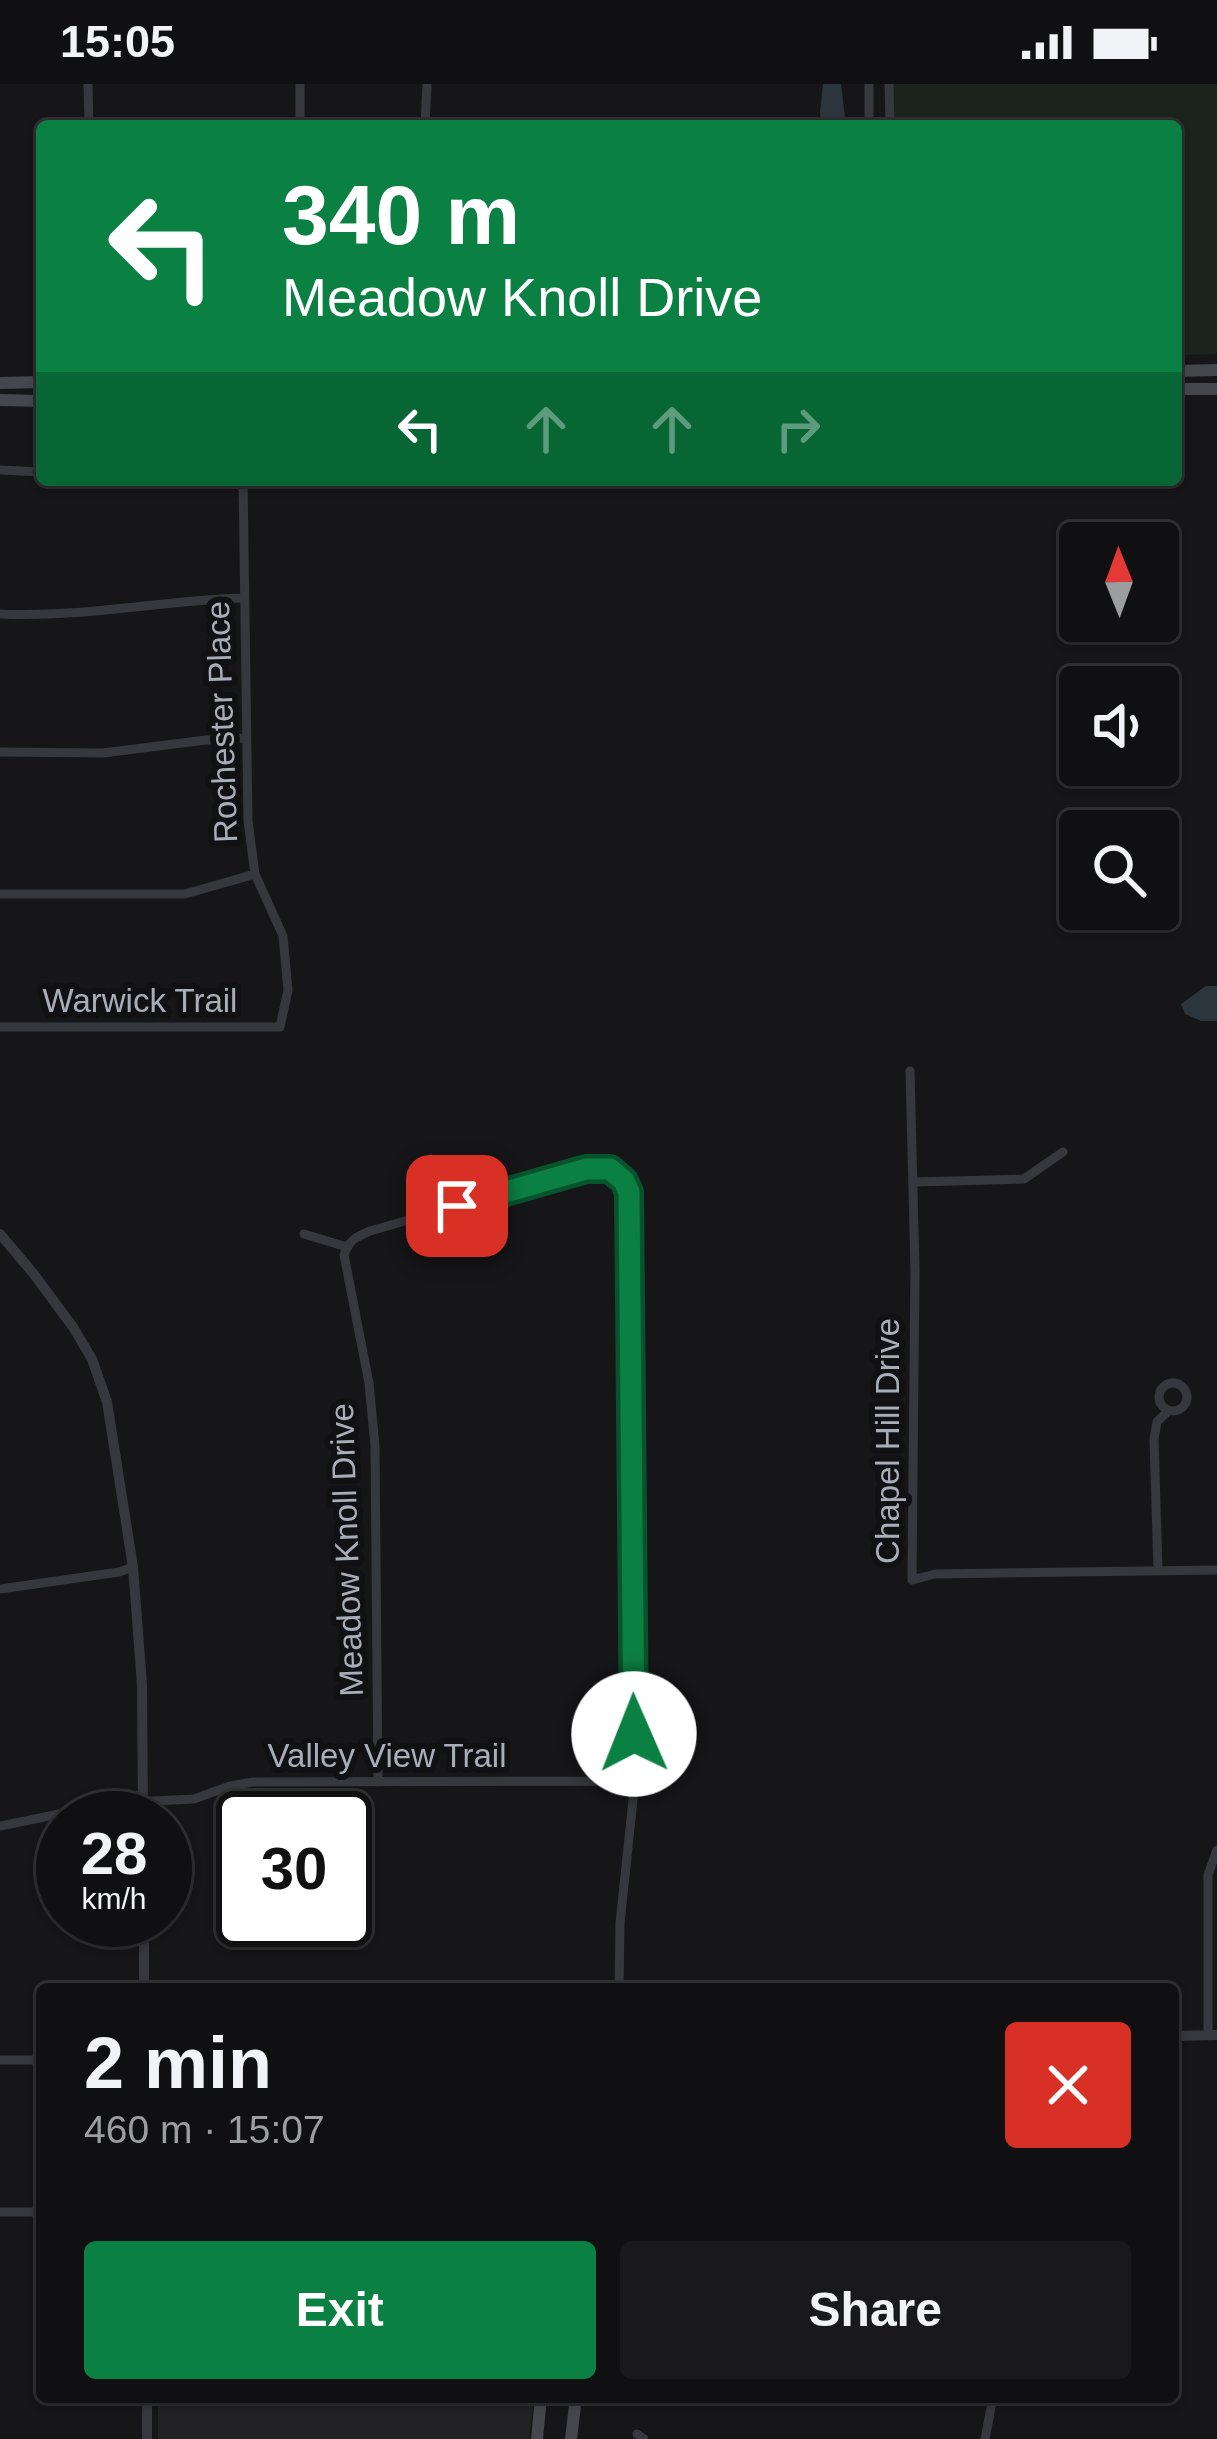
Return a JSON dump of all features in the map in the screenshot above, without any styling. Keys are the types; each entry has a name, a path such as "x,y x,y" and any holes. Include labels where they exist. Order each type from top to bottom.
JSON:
{"main road":[{"path":"1182,371 1217,370"},
{"path":"0,382 36,382"},
{"path":"1182,389 1217,389"},
{"path":"0,400 36,401"},
{"path":"537,2439 540,2403"},
{"path":"571,2439 575,2403"}],"street":[{"path":"88,84 89,120"},
{"path":"300,84 300,120"},
{"path":"425,120 427,84"},
{"path":"868,84 869,120"},
{"path":"889,84 890,120"},
{"path":"0,470 36,472"},
{"name":"Rochester Place","path":"243,486 248,821 255,874 283,936 288,990 280,1027"},
{"path":"0,614 244,598"},
{"path":"0,752 103,753 245,738"},
{"path":"0,894 184,894 255,874"},
{"name":"Warwick Trail","path":"0,1028 280,1027"},
{"name":"Chapel Hill Drive","path":"910,1071 912,1580 935,1574 1217,1570"},
{"path":"914,1182 1024,1179 1064,1152"},
{"path":"304,1234 347,1246 370,1231 586,1169 610,1169 624,1181 631,1201 635,1781 620,1923 620,1983"},
{"path":"0,1234 73,1327 92,1360 107,1402 133,1567 142,1684 143,1791"},
{"name":"Meadow Knoll Drive","path":"347,1246 344,1256 375,1446 378,1782"},
{"path":"1158,1570 1154,1439 1157,1422 1167,1412"},
{"path":"0,1588 119,1573 133,1567"},
{"name":"Valley View Trail","path":"192,1799 253,1782 635,1781"},
{"name":"Valley View Trail","path":"0,1826 36,1819"},
{"path":"1179,2036 1213,2035 1208,1875 1217,1850"},
{"path":"144,1947 144,1983"},
{"path":"0,2060 36,2060"},
{"path":"0,2212 36,2212"},
{"path":"147,2403 147,2439"},
{"path":"985,2439 992,2403"}],"shaded area":[{"path":"823,84 841,84 845,120 821,120"},
{"path":"886,84 1217,84 1217,354 1182,355 1182,120 886,120"},
{"path":"1206,986 1217,986 1217,1021 1185,1014 1181,1004"},
{"path":"158,2403 533,2403 529,2439 158,2439"}],"route":[{"path":"457,1206 586,1169 610,1169 629,1192 634,1734"}]}
